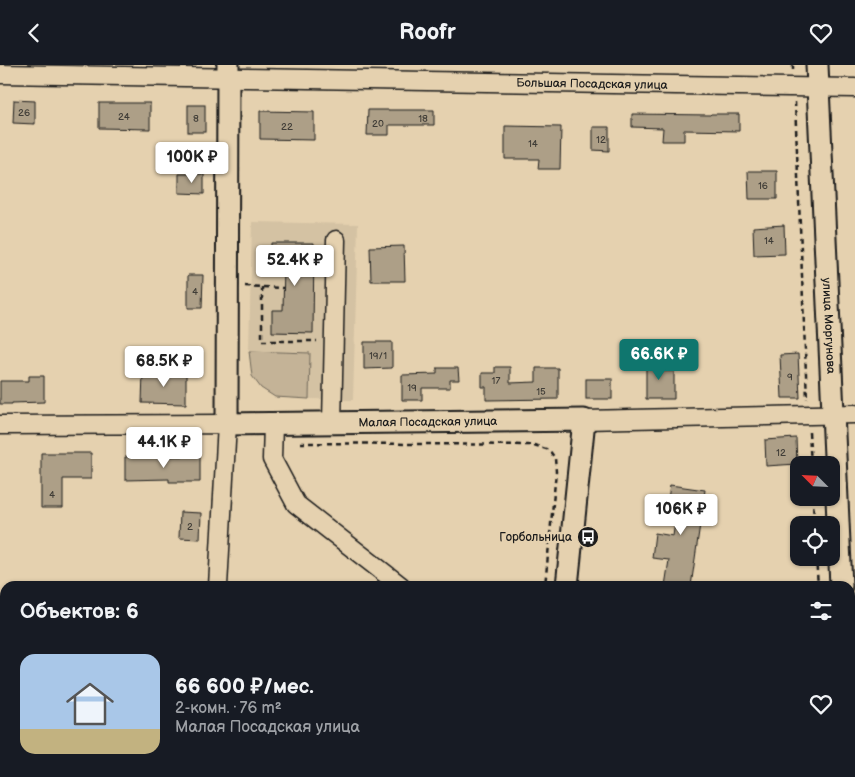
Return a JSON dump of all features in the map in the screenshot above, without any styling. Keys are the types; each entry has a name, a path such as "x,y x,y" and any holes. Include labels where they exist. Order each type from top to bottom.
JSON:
{"main road":[{"name":"улица Моргунова","path":"818,65 841,581"},
{"path":"226,424 228,72"},
{"path":"568,581 584,420"},
{"name":"Малая Посадская улица","path":"226,424 273,423 324,430 584,420"}],"street":[{"name":"Большая Посадская улица","path":"0,74 228,72 855,88"},
{"path":"324,430 336,240"},
{"name":"Малая Посадская улица","path":"584,420 855,414"},
{"path":"273,423 272,459 296,504 395,581"},
{"name":"Малая Посадская улица","path":"0,425 226,424"},
{"path":"218,581 226,424"}],"path":[{"path":"793,65 810,456"},
{"path":"262,287 262,341 321,341"},
{"path":"817,566 818,581"}],"shaded area":[{"path":"252,222 358,224 353,400 309,399 310,353 249,351"},
{"path":"249,351 310,353 309,399 275,397 261,388 252,376"}],"building":[{"path":"14,100 35,101 35,124 13,123"},
{"path":"99,103 150,103 150,129 99,128"},
{"path":"188,105 205,105 205,132 188,132"},
{"path":"368,110 434,110 434,125 389,125 389,135 367,135"},
{"path":"260,111 314,112 314,140 260,139"},
{"path":"632,114 739,114 739,131 684,130 684,141 662,141 663,128 632,127"},
{"path":"505,126 561,127 560,169 538,169 539,159 505,159"},
{"path":"593,127 609,127 609,151 593,150"},
{"path":"748,171 777,171 777,199 749,199"},
{"path":"179,174 204,174 204,194 179,193"},
{"path":"784,225 785,254 754,255 753,227"},
{"path":"271,243 314,243 313,333 272,332 272,310 283,310 284,267 271,267"},
{"path":"404,246 405,281 371,281 370,247"},
{"path":"188,275 203,275 202,308 188,308"},
{"path":"364,342 392,342 392,368 364,369"},
{"path":"798,354 800,398 782,398 780,355"},
{"path":"664,359 664,371 674,371 674,399 646,399 646,360"},
{"path":"495,367 510,367 510,383 536,382 536,368 558,368 558,399 486,400 486,387 482,387 482,373 495,373"},
{"path":"437,368 458,368 459,380 450,380 450,388 422,388 422,400 402,400 402,375 437,374"},
{"path":"143,372 186,372 186,404 142,403"},
{"path":"29,376 44,376 44,402 0,404 0,381 29,381"},
{"path":"586,379 612,379 612,399 586,399"},
{"path":"796,438 797,456 790,456 790,464 766,466 765,440"},
{"path":"41,453 91,453 91,479 63,479 63,508 41,508"},
{"path":"200,456 200,482 169,482 169,479 125,480 125,457"},
{"path":"670,485 705,490 692,581 666,581 669,560 652,558 655,533 673,536 677,509 667,507"},
{"path":"180,512 201,513 200,539 179,538"}],"place":[{"name":"Горбольница","path":"588,537"}]}
